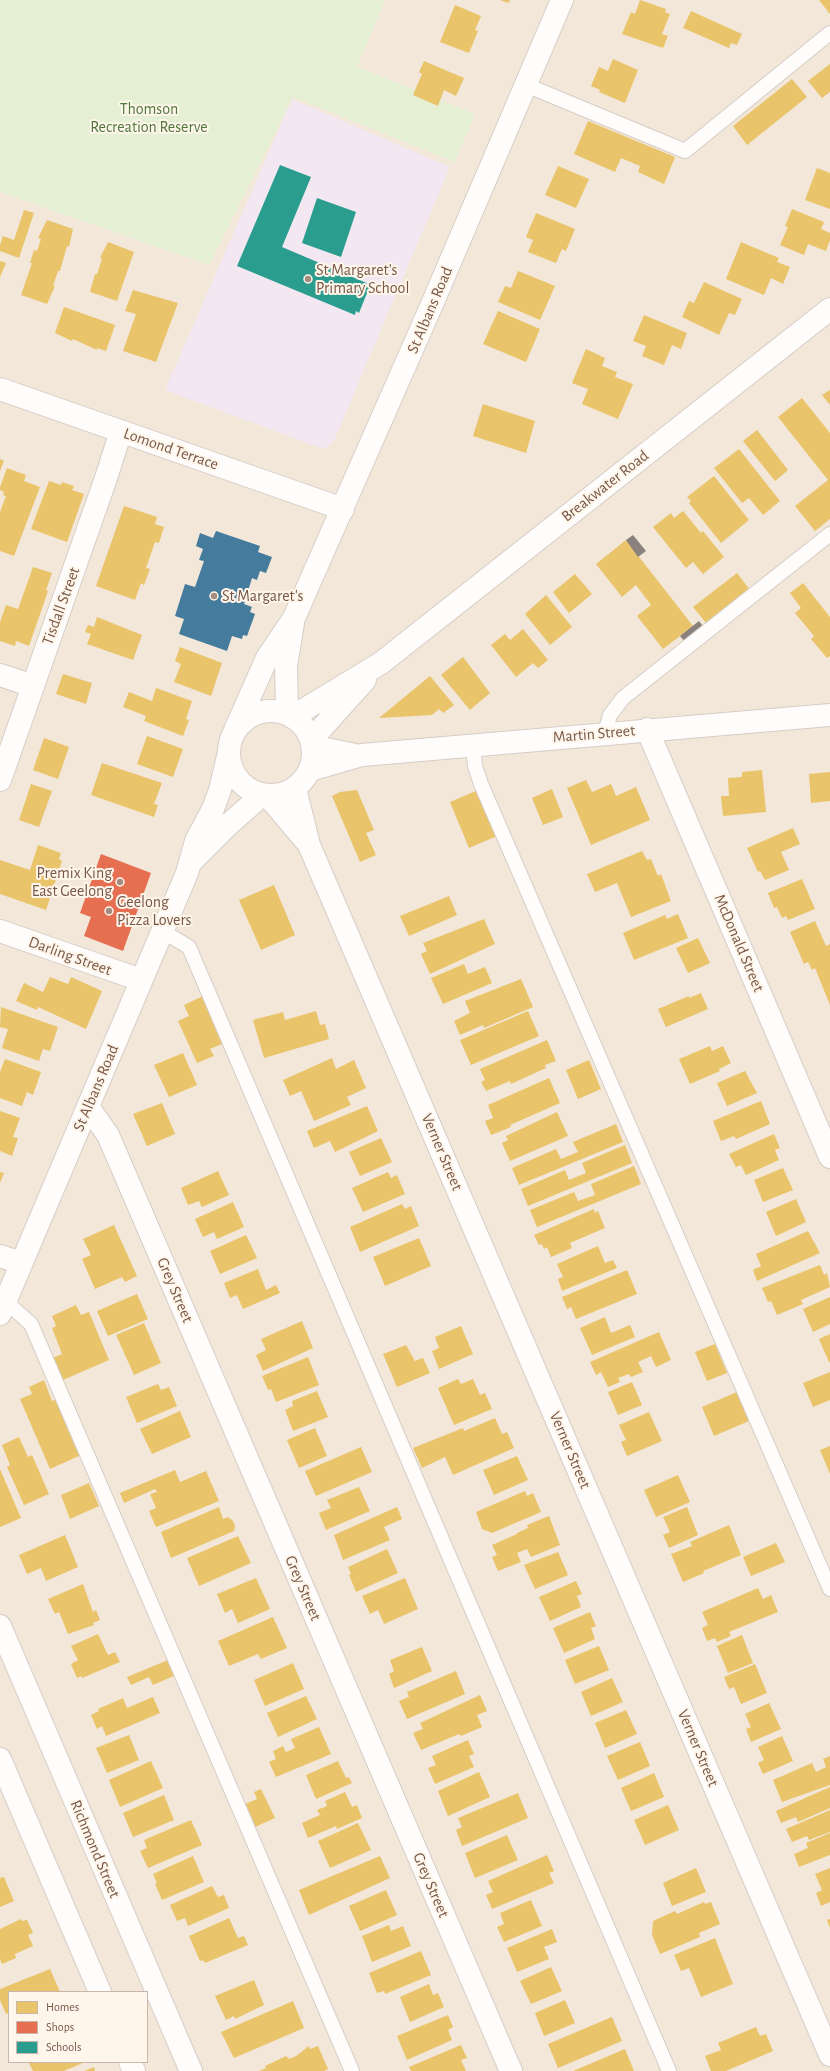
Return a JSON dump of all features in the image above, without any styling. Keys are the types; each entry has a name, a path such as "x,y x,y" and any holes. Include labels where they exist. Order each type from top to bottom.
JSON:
{"street":[{"name":"St Albans Road","path":"235,730 267,658 294,618 343,509 562,0"},
{"name":"Breakwater Road","path":"289,715 380,663 830,309"},
{"name":"Lomond Terrace","path":"0,389 343,509"},
{"name":"Tisdall Street","path":"0,780 121,432"},
{"name":"St Albans Road","path":"289,715 286,666 294,618"},
{"name":"Breakwater Road","path":"312,743 380,663"},
{"path":"0,675 33,686"},
{"path":"275,711 289,715 300,723 312,743 313,758 310,770 301,783 295,788 276,795 264,795 251,790 242,784 234,774 230,763 229,752 235,730 253,715 275,711"},
{"name":"Martin Street","path":"310,770 358,755 830,715"},
{"name":"McDonald Street","path":"648,730 828,1145"},
{"name":"Martin Street","path":"312,743 358,755"},
{"name":"St Albans Road","path":"3,1308 21,1263 89,1108 191,862 196,841 213,809 220,790 229,752"},
{"name":"Verner Street","path":"295,788 310,845 830,2055"},
{"name":"St Albans Road","path":"191,862 228,825 264,795"},
{"name":"Verner Street","path":"264,795 310,845"},
{"name":"Darling Street","path":"0,931 141,980"},
{"name":"Grey Street","path":"89,1108 108,1135 511,2071"},
{"path":"0,1256 21,1263"},
{"name":"Richmond Street","path":"0,1626 191,2071"},
{"path":"0,1759 100,1991"}],"lane":[{"path":"526,85 685,151 830,33"},
{"path":"605,733 610,715 623,698 830,534"},
{"path":"473,745 475,766 481,784 830,1589"},
{"path":"162,931 189,947 669,2071"},
{"path":"3,1308 31,1324 352,2071"}],"shaded area":[{"path":"385,0 830,0 830,2071 0,2071 0,192 209,265 293,97 455,162 475,114 357,67"},
{"name":"St Margaret's Primary School","path":"292,99 450,167 333,443 323,449 165,390"}],"green space":[{"name":"Thomson Recreation Reserve","path":"0,0 385,0 357,67 475,114 455,162 293,97 209,265 0,192"}],"building: Homes":[{"path":"500,0 510,0 508,3"},
{"path":"640,0 666,9 665,12 670,14 662,34 668,36 663,48 622,34 631,12 635,14"},
{"path":"819,0 830,0 830,14"},
{"path":"455,5 481,16 475,30 478,31 469,53 440,42"},
{"path":"691,11 742,34 737,45 731,43 729,48 683,28"},
{"path":"613,59 638,70 625,103 599,92 600,90 591,86 599,67 608,71"},
{"path":"424,61 464,78 456,96 444,90 438,106 413,95 422,74 419,72"},
{"path":"830,64 830,92 822,98 808,81"},
{"path":"792,79 807,97 747,145 733,126"},
{"path":"588,121 675,157 664,184 638,172 640,166 621,158 615,172 574,154"},
{"path":"558,166 589,179 576,208 545,195"},
{"path":"817,168 830,173 830,209 805,200"},
{"path":"792,209 824,222 821,229 830,233 830,240 826,251 808,244 804,255 780,245 788,227 785,226"},
{"path":"24,210 34,213 19,258 0,251 0,245 3,236 14,240"},
{"path":"536,213 575,229 566,251 562,249 556,263 528,252 533,240 526,237"},
{"path":"47,220 73,229 69,247 67,246 60,271 58,271 53,286 55,286 47,304 21,295 32,263 30,263 34,250 37,251 41,239 38,238"},
{"path":"108,242 134,252 117,301 90,292 95,274 97,274 102,259 100,258"},
{"path":"741,242 779,258 777,262 790,267 783,284 771,278 764,295 726,279"},
{"path":"0,261 6,263 0,277"},
{"path":"518,271 555,286 540,320 498,302 505,286 511,288"},
{"path":"704,282 742,299 735,315 729,313 719,335 682,317 689,301 694,303"},
{"path":"133,290 178,303 156,362 123,351 136,314 125,311"},
{"path":"64,307 115,325 106,351 97,348 97,350 55,333"},
{"path":"498,311 540,329 526,362 483,344"},
{"path":"644,315 687,333 681,349 672,345 664,365 642,356 646,346 633,341"},
{"path":"586,349 605,358 602,366 617,372 615,377 633,384 618,419 582,404 588,389 572,383"},
{"path":"830,390 830,405 822,395"},
{"path":"802,398 830,433 830,519 815,531 795,506 828,480 778,417"},
{"path":"483,404 535,421 526,453 473,436"},
{"path":"757,430 788,470 775,481 743,441"},
{"path":"739,449 780,501 763,515 749,498 742,503 714,468"},
{"path":"0,459 4,461 0,471"},
{"path":"7,468 26,475 24,481 40,487 14,556 0,551 0,512 6,496 3,495 4,492 0,490 0,487"},
{"path":"714,476 749,520 721,543 689,503 691,501 687,497"},
{"path":"49,481 61,485 62,482 74,486 72,490 84,494 67,542 31,529"},
{"path":"124,506 157,517 155,524 164,527 159,543 155,542 146,568 150,569 144,585 141,583 135,600 96,586"},
{"path":"683,511 701,533 703,531 724,557 703,574 693,562 686,568 653,527 671,513 674,518"},
{"path":"626,540 693,626 663,649 637,616 651,605 636,585 622,597 596,564"},
{"path":"33,567 52,573 46,590 48,591 29,646 16,641 15,646 0,641 0,622 6,605 18,609"},
{"path":"737,573 750,590 707,624 693,607"},
{"path":"575,574 592,594 569,613 553,592"},
{"path":"803,583 830,617 830,656 827,658 811,639 814,636 795,613 801,608 790,593"},
{"path":"546,595 572,627 550,645 525,614"},
{"path":"97,617 142,635 133,660 87,644 91,634 85,632 88,625 94,627"},
{"path":"523,629 548,660 538,668 533,663 516,677 491,645 505,634 510,640"},
{"path":"180,647 222,663 211,696 174,682 181,664 175,661"},
{"path":"463,657 490,693 470,710 441,675"},
{"path":"63,674 92,683 86,704 56,694"},
{"path":"430,676 454,705 443,713 439,709 432,715 379,718"},
{"path":"156,688 192,701 186,719 189,720 183,736 144,721 146,716 123,707 129,692 152,701"},
{"path":"147,736 183,749 173,777 137,764"},
{"path":"44,738 69,747 58,779 33,770"},
{"path":"102,763 162,783 154,804 158,805 154,817 91,795"},
{"path":"762,770 766,812 723,816 721,796 729,796 728,778 742,777 742,772"},
{"path":"830,772 830,801 811,803 809,774"},
{"path":"586,780 592,792 611,784 616,796 636,787 650,820 591,845 567,788"},
{"path":"31,784 52,791 39,827 19,820"},
{"path":"552,789 563,817 543,825 532,798"},
{"path":"357,790 374,830 366,833 376,855 360,862 332,796 340,792"},
{"path":"478,790 497,836 469,848 450,802"},
{"path":"793,828 800,844 781,852 789,870 765,880 760,871 758,872 747,848"},
{"path":"38,845 61,853 59,859 62,861 46,910 0,894 0,860 30,870"},
{"path":"642,851 647,860 651,859 658,876 661,874 671,901 631,917 617,883 595,892 587,874"},
{"path":"802,879 815,909 788,920 786,916 782,918 777,907 774,908 768,893"},
{"path":"274,885 295,935 261,950 239,900"},
{"path":"449,896 457,915 409,936 400,916"},
{"path":"678,914 688,938 634,960 623,933 665,915 667,919"},
{"path":"484,919 495,944 430,974 421,954 427,951 423,943"},
{"path":"815,921 826,946 830,944 830,1005 815,968 812,970 808,962 804,964 790,932"},
{"path":"698,938 710,963 688,973 676,948"},
{"path":"464,964 468,974 485,967 492,983 443,1004 431,978"},
{"path":"50,977 68,984 71,977 102,991 86,1029 38,1007 37,1010 16,1001 24,983 43,992"},
{"path":"521,979 533,1007 484,1028 483,1025 460,1035 454,1021 470,1013 465,1001"},
{"path":"701,993 708,1009 666,1027 658,1009 689,996 689,998"},
{"path":"203,996 224,1043 210,1049 214,1056 197,1063 178,1021 189,1016 184,1005"},
{"path":"1,1007 58,1027 50,1051 43,1049 39,1061 2,1048 8,1029 0,1027"},
{"path":"316,1011 320,1025 325,1024 329,1039 264,1058 253,1020 283,1012 285,1020"},
{"path":"528,1011 539,1036 471,1065 460,1040"},
{"path":"547,1040 556,1061 545,1065 546,1068 511,1084 510,1081 486,1091 481,1082 485,1080 480,1069"},
{"path":"710,1046 712,1051 723,1046 731,1063 719,1069 720,1071 690,1084 679,1059"},
{"path":"183,1053 197,1085 169,1097 154,1065"},
{"path":"332,1058 336,1069 354,1060 366,1088 347,1097 351,1105 314,1121 301,1091 290,1096 283,1080"},
{"path":"5,1059 41,1072 33,1095 27,1092 22,1106 0,1098 0,1072"},
{"path":"589,1060 601,1089 578,1099 566,1070"},
{"path":"745,1071 757,1093 727,1106 717,1083"},
{"path":"549,1078 560,1103 491,1135 485,1121 493,1118 488,1105"},
{"path":"761,1101 770,1124 736,1139 734,1136 721,1141 713,1121"},
{"path":"162,1103 175,1134 147,1146 133,1114"},
{"path":"367,1106 378,1131 335,1152 330,1141 314,1148 307,1131"},
{"path":"0,1111 20,1118 13,1137 18,1138 12,1156 0,1151"},
{"path":"557,1112 568,1136 510,1161 502,1143 508,1140 506,1136"},
{"path":"616,1124 623,1142 519,1185 512,1168 556,1149 561,1159 578,1152 573,1142"},
{"path":"774,1134 780,1148 775,1150 779,1160 746,1175 741,1165 736,1167 729,1154"},
{"path":"381,1138 392,1162 360,1176 349,1152"},
{"path":"625,1145 632,1163 528,1206 521,1189 565,1170 569,1180 586,1173 582,1163"},
{"path":"634,1166 641,1184 537,1227 530,1210 574,1192 578,1201 595,1195 591,1184"},
{"path":"783,1168 793,1190 763,1202 754,1180"},
{"path":"218,1171 229,1195 202,1207 199,1201 188,1205 181,1188"},
{"path":"0,1172 4,1173 0,1183"},
{"path":"388,1172 391,1178 397,1175 405,1194 363,1212 352,1188"},
{"path":"796,1199 806,1222 776,1236 766,1212"},
{"path":"233,1202 244,1227 217,1239 214,1232 203,1237 195,1219"},
{"path":"402,1204 405,1209 411,1206 419,1226 360,1252 350,1227"},
{"path":"594,1209 595,1213 598,1211 605,1228 570,1243 572,1248 551,1257 547,1247 544,1249 542,1244 539,1245 534,1235"},
{"path":"114,1225 137,1276 125,1282 122,1277 95,1289 82,1259 91,1255 83,1239"},
{"path":"808,1231 820,1253 757,1281 753,1270 761,1266 756,1254"},
{"path":"246,1235 257,1258 220,1274 210,1251"},
{"path":"419,1238 431,1266 385,1286 373,1257"},
{"path":"598,1246 605,1263 613,1260 617,1268 562,1291 558,1279 563,1277 557,1264"},
{"path":"820,1265 824,1275 827,1273 830,1287 801,1300 803,1304 777,1315 771,1301 768,1302 762,1288"},
{"path":"258,1269 266,1290 276,1285 280,1293 243,1309 237,1295 230,1298 224,1283"},
{"path":"627,1270 637,1294 576,1319 571,1307 567,1309 562,1297"},
{"path":"137,1294 148,1319 108,1336 97,1311"},
{"path":"830,1297 830,1324 813,1332 803,1309"},
{"path":"76,1305 81,1315 89,1312 109,1360 63,1380 53,1358 62,1354 52,1328 56,1326 52,1316"},
{"path":"605,1317 611,1333 630,1325 635,1337 592,1355 580,1328"},
{"path":"302,1321 313,1348 263,1371 256,1355 266,1350 261,1339"},
{"path":"144,1323 161,1363 134,1375 116,1335"},
{"path":"461,1326 473,1354 439,1369 432,1351 439,1348 435,1337"},
{"path":"659,1332 671,1360 656,1367 651,1356 638,1362 643,1372 631,1377 629,1374 618,1378 620,1382 608,1387 601,1372 596,1375 590,1362"},
{"path":"830,1334 830,1362 829,1362 819,1339"},
{"path":"715,1344 727,1373 707,1381 695,1352"},
{"path":"406,1345 415,1361 423,1358 430,1373 397,1387 383,1354"},
{"path":"308,1357 319,1385 276,1402 271,1389 268,1390 262,1376"},
{"path":"830,1372 830,1400 813,1407 803,1383"},
{"path":"458,1379 461,1384 473,1379 480,1395 485,1393 492,1409 454,1425 438,1388"},
{"path":"44,1380 52,1401 57,1399 81,1455 50,1469 20,1399 32,1394 29,1387"},
{"path":"632,1382 642,1405 618,1415 608,1392"},
{"path":"158,1384 161,1390 169,1387 177,1406 137,1423 126,1397"},
{"path":"317,1391 328,1417 293,1431 285,1410 293,1406 292,1401"},
{"path":"737,1392 749,1421 714,1436 702,1407"},
{"path":"180,1411 191,1437 152,1454 140,1429"},
{"path":"649,1412 662,1441 627,1456 621,1442 626,1440 619,1425"},
{"path":"495,1418 502,1434 507,1432 514,1448 453,1475 445,1457 422,1468 413,1448 463,1428 464,1431"},
{"path":"315,1428 327,1456 299,1468 287,1440"},
{"path":"19,1437 28,1457 32,1455 49,1494 24,1505 7,1467 10,1465 2,1445"},
{"path":"830,1446 830,1474 820,1450"},
{"path":"361,1447 372,1472 316,1496 305,1471"},
{"path":"517,1456 528,1480 494,1495 483,1470"},
{"path":"0,1469 21,1518 0,1527"},
{"path":"175,1470 180,1482 206,1471 219,1501 156,1527 149,1511 156,1508 150,1494 157,1492 155,1489 124,1503 120,1493"},
{"path":"678,1475 690,1502 656,1517 644,1490"},
{"path":"89,1483 99,1506 70,1519 61,1495"},
{"path":"359,1487 370,1511 326,1530 319,1513 331,1508 327,1500"},
{"path":"525,1491 527,1496 533,1493 541,1512 492,1533 482,1529 476,1512"},
{"path":"219,1507 223,1519 228,1517 233,1521 235,1526 234,1531 171,1558 161,1532"},
{"path":"397,1507 402,1519 384,1527 390,1540 343,1560 334,1535"},
{"path":"687,1507 698,1535 669,1548 663,1535 670,1532 663,1517"},
{"path":"549,1516 560,1545 531,1557 527,1549 517,1553 521,1562 498,1571 492,1557 497,1555 492,1545 528,1528 527,1525"},
{"path":"729,1525 741,1555 703,1571 704,1573 683,1582 671,1554 692,1546 690,1542"},
{"path":"65,1535 78,1567 46,1581 41,1568 27,1574 19,1555"},
{"path":"238,1536 251,1563 199,1586 187,1558"},
{"path":"776,1543 785,1562 751,1576 743,1557"},
{"path":"387,1549 398,1573 356,1592 349,1575 351,1574 348,1567"},
{"path":"558,1552 568,1575 535,1589 524,1565"},
{"path":"256,1578 270,1609 238,1623 232,1609 225,1613 217,1594"},
{"path":"405,1578 418,1609 384,1624 378,1610 370,1614 362,1596"},
{"path":"576,1581 582,1594 577,1596 581,1607 550,1621 539,1597"},
{"path":"83,1584 93,1612 96,1610 100,1620 93,1623 94,1625 68,1634 59,1612 55,1614 48,1599"},
{"path":"758,1588 763,1599 771,1595 778,1612 729,1632 731,1636 717,1642 715,1638 707,1641 702,1628 708,1625 702,1612"},
{"path":"590,1612 596,1626 591,1628 595,1639 564,1653 553,1628"},
{"path":"273,1617 287,1648 261,1659 258,1654 229,1666 218,1641"},
{"path":"98,1634 108,1655 115,1652 120,1662 82,1678 81,1676 77,1678 71,1664 78,1660 71,1646"},
{"path":"742,1635 753,1663 728,1673 717,1646"},
{"path":"599,1646 609,1670 575,1684 565,1660"},
{"path":"422,1647 432,1671 394,1688 389,1674 394,1671 390,1660"},
{"path":"168,1660 176,1675 153,1685 149,1677 131,1685 127,1677"},
{"path":"293,1663 304,1689 265,1706 254,1680"},
{"path":"755,1664 767,1693 741,1704 734,1687 729,1689 724,1677"},
{"path":"456,1671 465,1694 407,1719 399,1701 409,1697 407,1692"},
{"path":"612,1678 623,1702 591,1716 581,1692"},
{"path":"480,1695 487,1711 477,1715 482,1727 461,1736 459,1734 421,1750 413,1733 423,1729 420,1723"},
{"path":"306,1696 317,1719 278,1737 267,1713"},
{"path":"153,1697 160,1713 106,1736 102,1726 97,1729 91,1715 99,1711 98,1709 123,1698 127,1708"},
{"path":"769,1703 781,1729 751,1742 746,1729 751,1727 745,1714"},
{"path":"626,1710 637,1734 605,1748 595,1723"},
{"path":"319,1727 331,1754 276,1777 269,1762 276,1759 273,1751 283,1746 286,1752 295,1748 291,1739"},
{"path":"129,1735 139,1760 107,1773 96,1748"},
{"path":"782,1736 793,1761 763,1774 758,1763 764,1760 758,1747"},
{"path":"468,1740 474,1754 469,1756 474,1767 435,1784 428,1768 436,1765 432,1756"},
{"path":"640,1742 650,1766 618,1780 607,1756"},
{"path":"830,1756 830,1785 782,1802 773,1780 812,1763 816,1772 826,1767 823,1759"},
{"path":"151,1761 163,1788 120,1807 109,1780"},
{"path":"338,1761 346,1778 349,1777 352,1783 316,1799 306,1775"},
{"path":"479,1772 490,1797 448,1816 438,1791"},
{"path":"654,1773 664,1797 631,1811 621,1788"},
{"path":"830,1787 830,1808 798,1822 796,1817 781,1823 776,1811"},
{"path":"261,1789 275,1818 255,1827 245,1804 257,1799 254,1792"},
{"path":"345,1792 352,1807 357,1805 362,1818 337,1829 336,1826 308,1838 302,1823 320,1815 317,1810 327,1806 325,1801"},
{"path":"518,1793 528,1818 462,1846 456,1830 462,1827 458,1818"},
{"path":"164,1795 174,1820 133,1837 123,1813"},
{"path":"668,1805 679,1830 645,1845 634,1820"},
{"path":"830,1810 830,1832 809,1840 807,1836 792,1842 786,1829"},
{"path":"191,1820 202,1845 148,1868 140,1851 147,1848 144,1840"},
{"path":"358,1823 371,1850 330,1868 318,1841"},
{"path":"830,1833 830,1855 799,1867 794,1854 808,1848 806,1843"},
{"path":"507,1835 518,1860 475,1878 465,1853"},
{"path":"547,1855 554,1871 549,1873 554,1883 492,1909 486,1895 493,1892 488,1881"},
{"path":"193,1856 204,1882 162,1900 155,1884 157,1883 153,1874"},
{"path":"380,1856 390,1878 309,1915 299,1890"},
{"path":"696,1868 706,1892 672,1906 663,1883"},
{"path":"830,1868 830,1902 821,1906 816,1893 822,1890 815,1874"},
{"path":"4,1877 14,1901 0,1907 0,1878"},
{"path":"212,1886 218,1897 224,1895 229,1908 188,1926 185,1918 177,1921 170,1905"},
{"path":"386,1890 397,1915 360,1931 349,1906"},
{"path":"531,1900 542,1926 504,1942 497,1927 504,1924 500,1913"},
{"path":"704,1902 705,1904 711,1902 720,1924 699,1933 700,1937 660,1954 652,1935 653,1921 675,1911 677,1914"},
{"path":"229,1918 238,1938 244,1936 248,1945 205,1963 203,1960 200,1961 189,1936"},
{"path":"21,1919 22,1921 27,1920 33,1933 28,1935 33,1946 15,1954 16,1958 2,1964 0,1959 0,1929"},
{"path":"830,1919 830,1928 827,1920"},
{"path":"389,1925 391,1931 403,1926 411,1946 372,1962 362,1936"},
{"path":"552,1929 557,1942 544,1947 549,1959 517,1972 507,1948"},
{"path":"715,1938 733,1984 701,1997 689,1968 681,1971 674,1955"},
{"path":"421,1951 431,1975 385,1994 384,1991 377,1993 369,1973"},
{"path":"551,1967 562,1991 531,2004 520,1981"},
{"path":"50,1969 60,1991 8,1991 8,2013 6,2014 0,2000 0,1989"},
{"path":"254,1980 264,2005 235,2019 234,2016 226,2020 215,1996"},
{"path":"429,1984 433,1995 438,1993 444,2007 410,2022 400,1997"},
{"path":"565,2000 575,2023 544,2036 535,2013"},
{"path":"293,2001 304,2028 234,2058 221,2032"},
{"path":"448,2015 453,2027 448,2030 452,2040 407,2060 397,2036"},
{"path":"612,2017 622,2041 558,2068 548,2044"},
{"path":"756,2027 760,2036 766,2034 773,2051 726,2071 711,2071 705,2056 721,2050 718,2043"},
{"path":"461,2045 467,2058 461,2060 466,2071 411,2071 409,2067"},
{"path":"309,2046 310,2049 318,2046 328,2069 324,2071 259,2071 266,2068 265,2066 286,2056 289,2059 296,2056"},
{"path":"625,2049 634,2071 573,2071"},
{"path":"29,2063 83,2063 64,2071 33,2071"},
{"path":"94,2067 95,2071 84,2071"}],"building: Shops":[{"path":"101,854 151,873 123,951 84,936 91,917 80,913"}],"building: Schools":[{"path":"280,165 311,177 282,247 369,284 367,287 369,288 359,313 356,311 355,315 237,266"},
{"path":"317,198 356,212 341,257 302,243"}],"building: Public":[{"name":"St Margaret's","path":"216,531 260,546 258,552 272,557 266,573 260,571 257,580 252,578 244,604 252,607 250,612 255,614 247,636 243,635 242,639 232,636 227,651 179,634 184,619 175,616 185,584 195,587 204,561 199,560 203,549 196,546 200,533 213,538"}],"building: Industry":[{"path":"633,535 646,551 638,557 626,540"},
{"path":"699,621 705,629 686,643 680,636"}],"place":[{"name":"St Margaret's Primary School","path":"308,279"},
{"name":"St Margaret's","path":"214,596"},
{"name":"Premix King East Geelong","path":"120,882"},
{"name":"Geelong Pizza Lovers","path":"109,911"}]}
